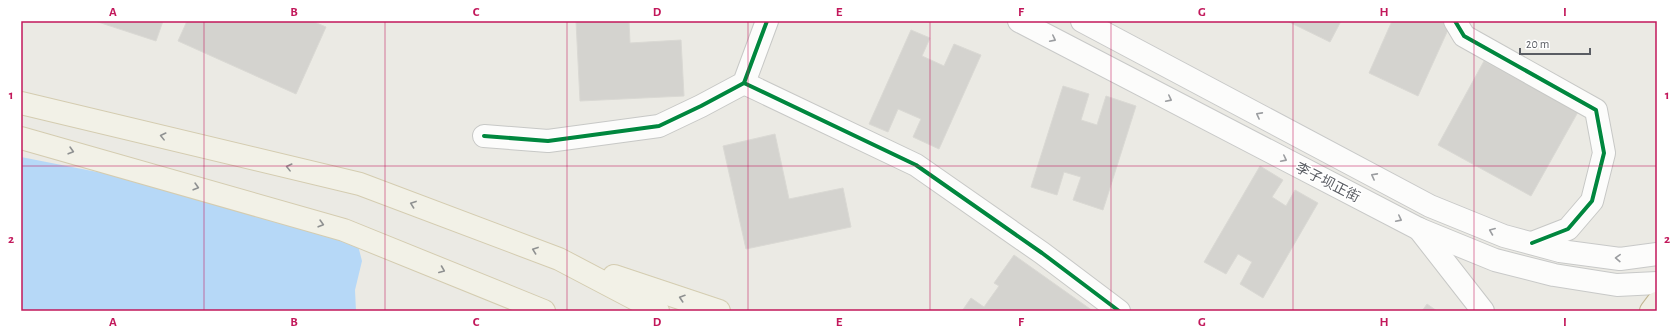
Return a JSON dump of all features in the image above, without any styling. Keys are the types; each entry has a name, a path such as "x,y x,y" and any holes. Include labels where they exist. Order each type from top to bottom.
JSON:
{"highway":[{"path":"1651,311 1657,303"}],"main road":[{"path":"484,136 548,141 659,126 744,83 767,21"},
{"name":"李子坝正街","path":"1019,21 1419,229 1495,260 1554,275 1617,285 1657,283"},
{"name":"李子坝正街","path":"1082,21 1430,206 1504,236 1560,251 1620,259 1657,254"},
{"path":"1456,21 1464,36 1596,110 1604,153 1592,202 1568,228 1532,243"},
{"path":"744,83 916,165 1042,253 1120,311"},
{"path":"21,103 360,184 559,259 719,311"},
{"path":"27,139 344,230 544,311"},
{"path":"1419,229 1483,311"},
{"path":"559,259 658,311"},
{"path":"1648,311 1657,293"}],"water":[{"path":"21,157 352,222 362,261 355,290 356,311 21,311"}],"building":[{"path":"95,21 163,21 156,41"},
{"path":"187,21 312,21 326,27 296,94 178,41"},
{"path":"576,21 629,21 630,43 681,40 684,96 580,101"},
{"path":"1287,21 1341,21 1330,42"},
{"path":"1392,21 1452,21 1418,96 1369,73"},
{"path":"911,30 930,38 922,56 944,66 954,44 981,55 939,149 913,137 921,119 898,109 888,132 869,124"},
{"path":"1484,61 1578,112 1531,196 1438,145"},
{"path":"1063,86 1089,94 1081,120 1097,125 1106,96 1136,106 1103,210 1073,200 1081,177 1064,172 1057,195 1031,187"},
{"path":"775,134 789,199 843,188 851,227 746,249 723,146"},
{"path":"1260,166 1283,180 1272,197 1286,206 1295,190 1318,203 1263,298 1240,284 1252,262 1238,254 1226,274 1204,262"},
{"path":"1014,255 1093,311 962,311 971,298 984,307 999,286 994,283"},
{"path":"1427,304 1437,311 1422,311"}],"cycle path":[{"path":"484,136 548,141 659,126 744,83 767,21"},
{"path":"1455,21 1464,36 1596,110 1604,153 1592,201 1568,229 1532,243"},
{"path":"744,83 916,165 1042,253 1119,311"}]}
